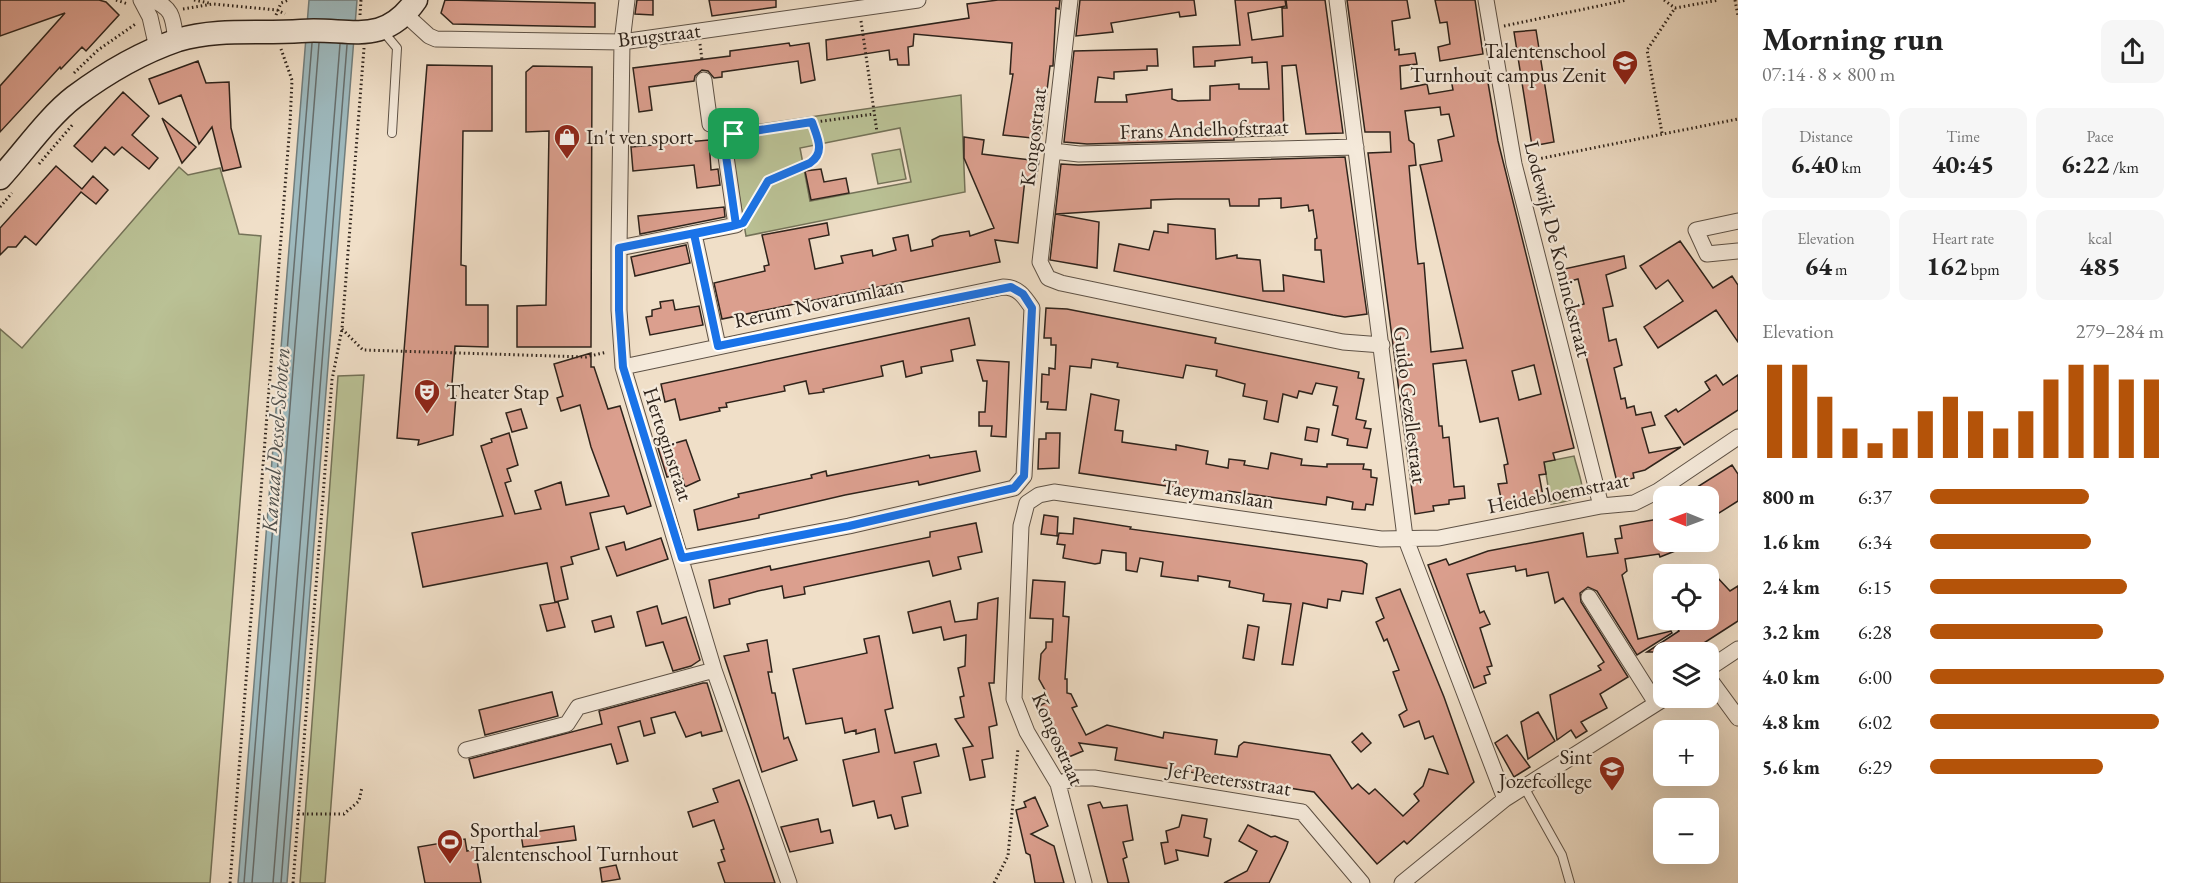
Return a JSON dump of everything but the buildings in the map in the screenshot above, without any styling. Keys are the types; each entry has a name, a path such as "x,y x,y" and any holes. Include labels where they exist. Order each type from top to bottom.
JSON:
{"street":[{"name":"Hertoginstraat","path":"627,0 622,42 619,248 623,367 714,670 789,883"},
{"name":"Brugstraat","path":"411,7 429,36 436,39 622,42 918,0"},
{"name":"Kongostraat","path":"1070,0 1040,262 1048,278 1061,283 1343,342 1382,345"},
{"name":"Guido Gezellestraat","path":"1337,0 1406,537 1505,799"},
{"name":"Lodewijk De Koninckstraat","path":"1486,0 1514,164 1600,506"},
{"path":"9,182 76,108 81,83 105,60 157,18 262,17 303,31 372,33 411,7"},
{"path":"619,248 736,225 722,129 710,124 704,80"},
{"name":"Frans Andelhofstraat","path":"1053,151 1079,154 1356,147"},
{"path":"1738,221 1696,230 1707,254 1738,250"},
{"path":"693,234 718,346"},
{"name":"Rerum Novarumlaan","path":"623,367 1003,287 1011,287 1023,294 1032,308 1024,476 1014,488 849,526 682,558"},
{"name":"Heidebloemstraat","path":"1406,537 1439,538 1600,506 1634,503 1658,490 1738,437"},
{"name":"Taeymanslaan","path":"1027,503 1039,495 1054,492 1381,539 1406,537"},
{"name":"Kongostraat","path":"1027,503 1021,526 1014,699 1027,732 1044,765 1058,784 1084,883"},
{"path":"1589,597 1653,690"},
{"path":"1719,662 1738,649"},
{"path":"466,750 567,724 578,707 714,670"},
{"path":"1719,692 1738,718"},
{"path":"1402,883 1505,799 1653,704"},
{"name":"Jef Peetersstraat","path":"1058,784 1074,778 1094,778 1302,812 1362,883"}],"lane":[{"path":"372,33 397,48 392,133"},
{"path":"1524,787 1562,855 1570,883"}],"path":[{"path":"195,0 213,4"},
{"path":"278,10 281,3 288,0"},
{"path":"1490,28 1627,0"},
{"path":"1664,0 1675,8"},
{"path":"1662,133 1647,50 1675,8 1719,0"},
{"path":"1735,0 1738,16"},
{"path":"858,8 877,132"},
{"path":"293,883 332,380 342,329 372,33"},
{"path":"230,883 290,124 292,80 277,42"},
{"path":"33,170 76,108"},
{"path":"723,135 874,114"},
{"path":"1514,164 1738,119"},
{"path":"736,225 743,223 768,181 816,159 820,148 812,122"},
{"path":"0,207 9,182"},
{"path":"342,329 363,350 399,353 586,357 621,349"},
{"path":"994,883 1008,856 1019,745 1027,732"},
{"path":"298,814 344,814 359,801 363,786"}],"green space":[{"path":"961,95 965,192 746,236 728,129","holes":["900,128 911,182 810,201 800,148"]},
{"path":"900,149 906,179 878,184 872,154"},
{"path":"179,167 188,175 220,168 239,234 261,236 210,883 0,883 0,329 22,348"},
{"path":"364,375 325,883 300,883 338,376"},
{"path":"1574,456 1582,491 1574,499 1551,504 1544,462"}],"water":[{"name":"Kanaal Dessel-Schoten","path":"309,0 357,0 287,883 238,883"}],"place":[{"name":"Talentenschool Turnhout campus Zenit","path":"1625,86"},
{"name":"In't ven sport","path":"567,160"},
{"name":"Theater Stap","path":"427,415"},
{"name":"Sint Jozefcollege","path":"1612,792"},
{"name":"Sporthal Talentenschool Turnhout","path":"450,865"}],"route":[{"path":"734,134 723,135 736,225 619,248 619,310 623,367 632,403 682,558 849,526 1014,488 1024,476 1032,308 1023,294 1011,287 718,346 694,234 728,227 736,225 743,223 757,194 768,181 775,176 810,163 816,159 820,148 812,122 734,134"}]}
